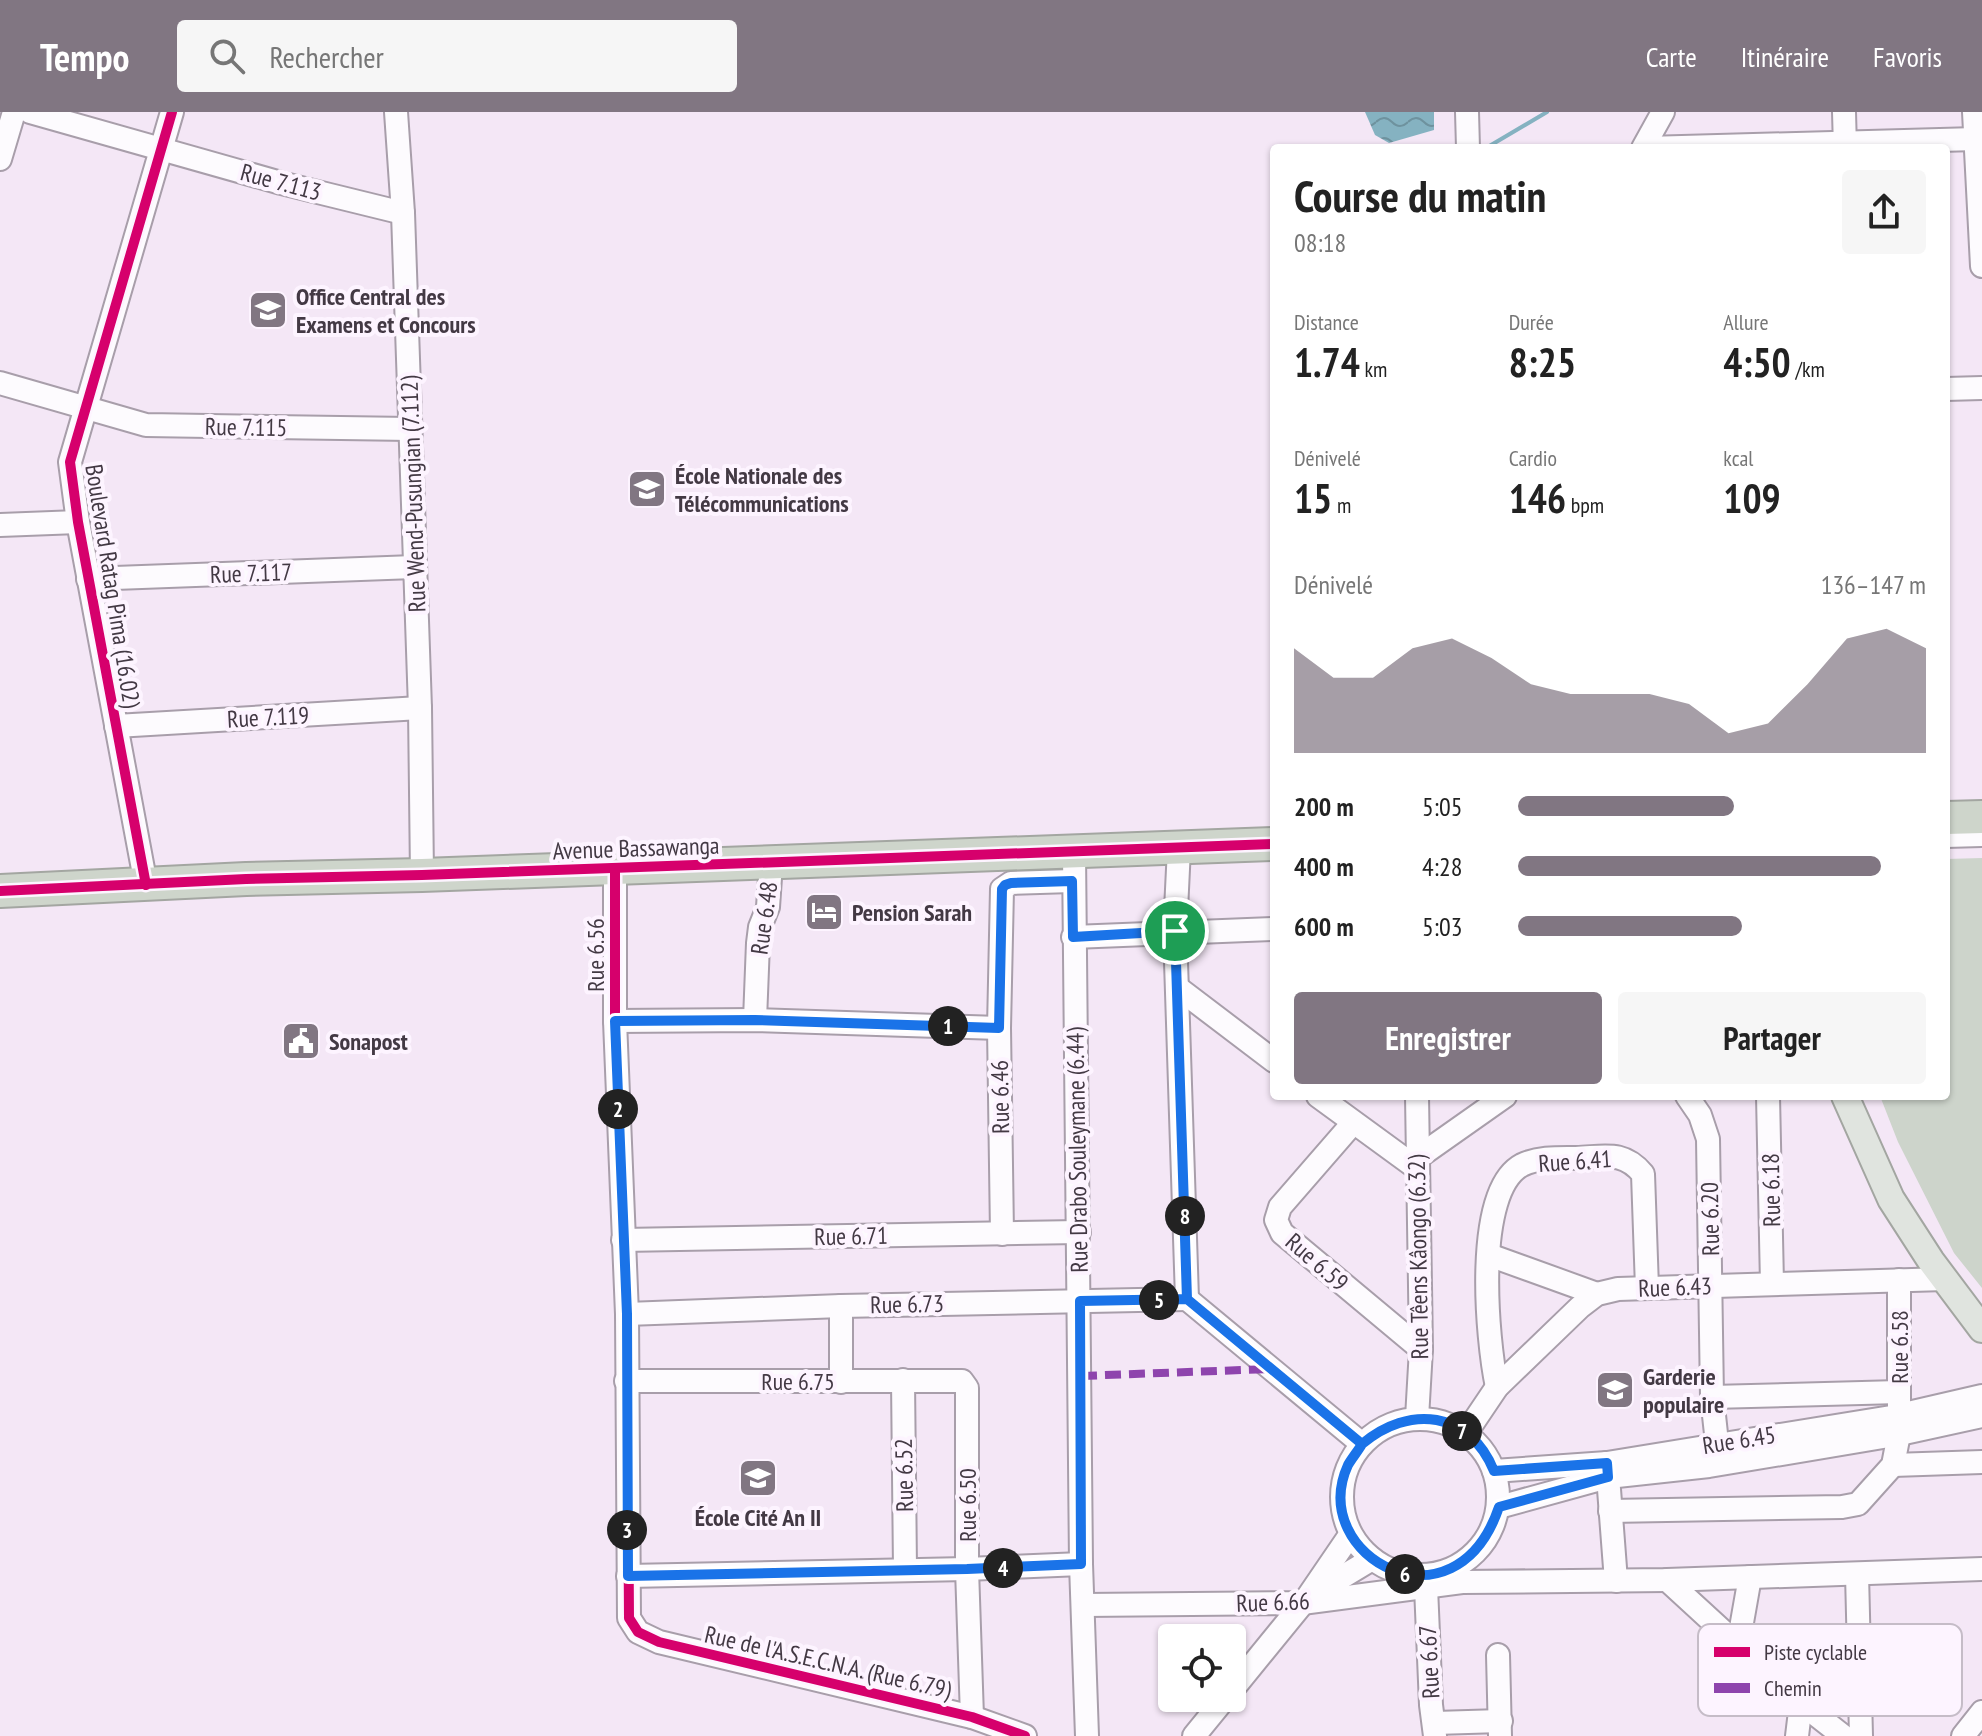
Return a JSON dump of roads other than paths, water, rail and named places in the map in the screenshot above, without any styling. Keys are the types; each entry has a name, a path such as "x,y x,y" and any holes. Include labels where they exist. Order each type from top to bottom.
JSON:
{"highway":[{"path":"1950,818 1982,817"},
{"name":"Avenue Bassawanga","path":"0,891 246,879 771,863 1073,867 1179,848 1270,844"}],"main road":[{"path":"1847,1100 1891,1199 1982,1329"}],"street":[{"path":"0,159 14,112"},
{"name":"Rue 7.113","path":"30,112 160,150 403,213"},
{"name":"Boulevard Ratag Pima (16.02)","path":"146,885 88,579 70,462 172,112"},
{"name":"Rue Wend-Pusungian (7.112)","path":"396,112 403,213 420,708 422,875"},
{"path":"1467,112 1468,144"},
{"path":"1647,144 1663,112"},
{"path":"1844,112 1845,144"},
{"path":"1974,112 1982,266"},
{"path":"1867,144 1976,139"},
{"name":"Rue 7.115","path":"0,383 146,425 410,429"},
{"path":"1950,389 1982,388"},
{"path":"0,525 78,522"},
{"name":"Rue 7.117","path":"88,579 414,567"},
{"name":"Rue 7.119","path":"116,726 420,708"},
{"path":"1950,836 1982,835"},
{"path":"1179,848 1175,931 1187,1299 1362,1444"},
{"name":"Rue 6.48","path":"755,1020 758,943 768,907 771,863"},
{"name":"Rue Drabo Souleymane (6.44)","path":"1073,867 1081,1564 1087,1736"},
{"name":"Rue 6.46","path":"1002,1234 999,1028 1002,889 1011,883 1073,867"},
{"name":"Rue 6.56","path":"615,869 615,1021 627,1314 629,1618"},
{"path":"1073,937 1270,929"},
{"path":"1178,988 1270,1058"},
{"path":"615,1021 755,1020 999,1028"},
{"path":"1323,1100 1418,1164 1500,1100"},
{"name":"Rue Têens Kâongo (6.32)","path":"1417,1100 1421,1349 1417,1418"},
{"name":"Rue 6.20","path":"1690,1100 1700,1115 1708,1139 1712,1397 1725,1449"},
{"name":"Rue 6.18","path":"1768,1100 1772,1284"},
{"name":"Rue 6.59","path":"1353,1123 1280,1207 1276,1220 1282,1233 1421,1349"},
{"name":"Rue 6.41","path":"1497,1387 1485,1291 1489,1255 1497,1197 1507,1179 1522,1165 1547,1159 1619,1156 1633,1162 1643,1174 1647,1288"},
{"name":"Rue 6.71","path":"623,1240 1079,1232"},
{"path":"1489,1255 1597,1294"},
{"name":"Rue 6.43","path":"1597,1294 1618,1289 1945,1279"},
{"name":"Rue 6.58","path":"1893,1465 1898,1414 1899,1280"},
{"path":"1466,1433 1497,1387 1597,1294"},
{"name":"Rue 6.73","path":"627,1314 1187,1299"},
{"path":"841,1306 841,1382"},
{"name":"Rue 6.52","path":"903,1380 905,1569"},
{"name":"Rue 6.75","path":"626,1381 952,1380 962,1381 967,1388"},
{"name":"Rue 6.50","path":"967,1388 967,1569 972,1717"},
{"name":"Rue 6.45","path":"1499,1507 1607,1470 1725,1449 1814,1439 1898,1414 1982,1396"},
{"path":"1712,1397 1898,1414"},
{"name":"Rue 6.45","path":"1898,1414 1982,1416"},
{"path":"1417,1418 1443,1421 1466,1433 1482,1448 1494,1471 1499,1507 1492,1526 1477,1550 1455,1567 1425,1575 1404,1574 1372,1559 1350,1535 1344,1516 1342,1491 1348,1466 1362,1444 1387,1426 1417,1418"},
{"path":"1610,1511 1842,1507 1858,1504 1893,1465 1982,1462"},
{"path":"1607,1470 1616,1581"},
{"name":"Rue 6.45","path":"1494,1471 1607,1470"},
{"path":"1246,1673 1304,1601 1350,1535"},
{"path":"1304,1601 1372,1559"},
{"path":"628,1576 1081,1564"},
{"name":"Rue 6.66","path":"1084,1605 1304,1601 1462,1582 1667,1580 1982,1569"},
{"path":"1857,1574 1858,1624"},
{"path":"1742,1624 1750,1577"},
{"path":"1667,1580 1715,1624"},
{"name":"Rue 6.67","path":"1426,1587 1431,1705 1435,1730"},
{"name":"Rue de l'A.S.E.C.N.A. (Rue 6.79)","path":"629,1618 638,1632 659,1642 972,1717 1025,1736"},
{"path":"1435,1730 1501,1728 1498,1655"},
{"path":"1194,1736 1214,1712"},
{"path":"1963,1736 1982,1712"},
{"path":"1797,1736 1799,1716"},
{"path":"1818,1716 1843,1736"},
{"path":"1861,1716 1861,1736"}],"water":[{"path":"1365,112 1434,112 1434,130 1389,143 1375,135"}],"waterway":[{"path":"1493,144 1547,112"}],"place":[{"name":"Office Central des Examens et Concours","path":"268,310"},
{"name":"École Nationale des Télécommunications","path":"647,489"},
{"name":"Pension Sarah","path":"824,912"},
{"name":"Sonapost","path":"301,1041"},
{"name":"Garderie populaire","path":"1615,1390"},
{"name":"École Cité An II","path":"758,1478"}]}
